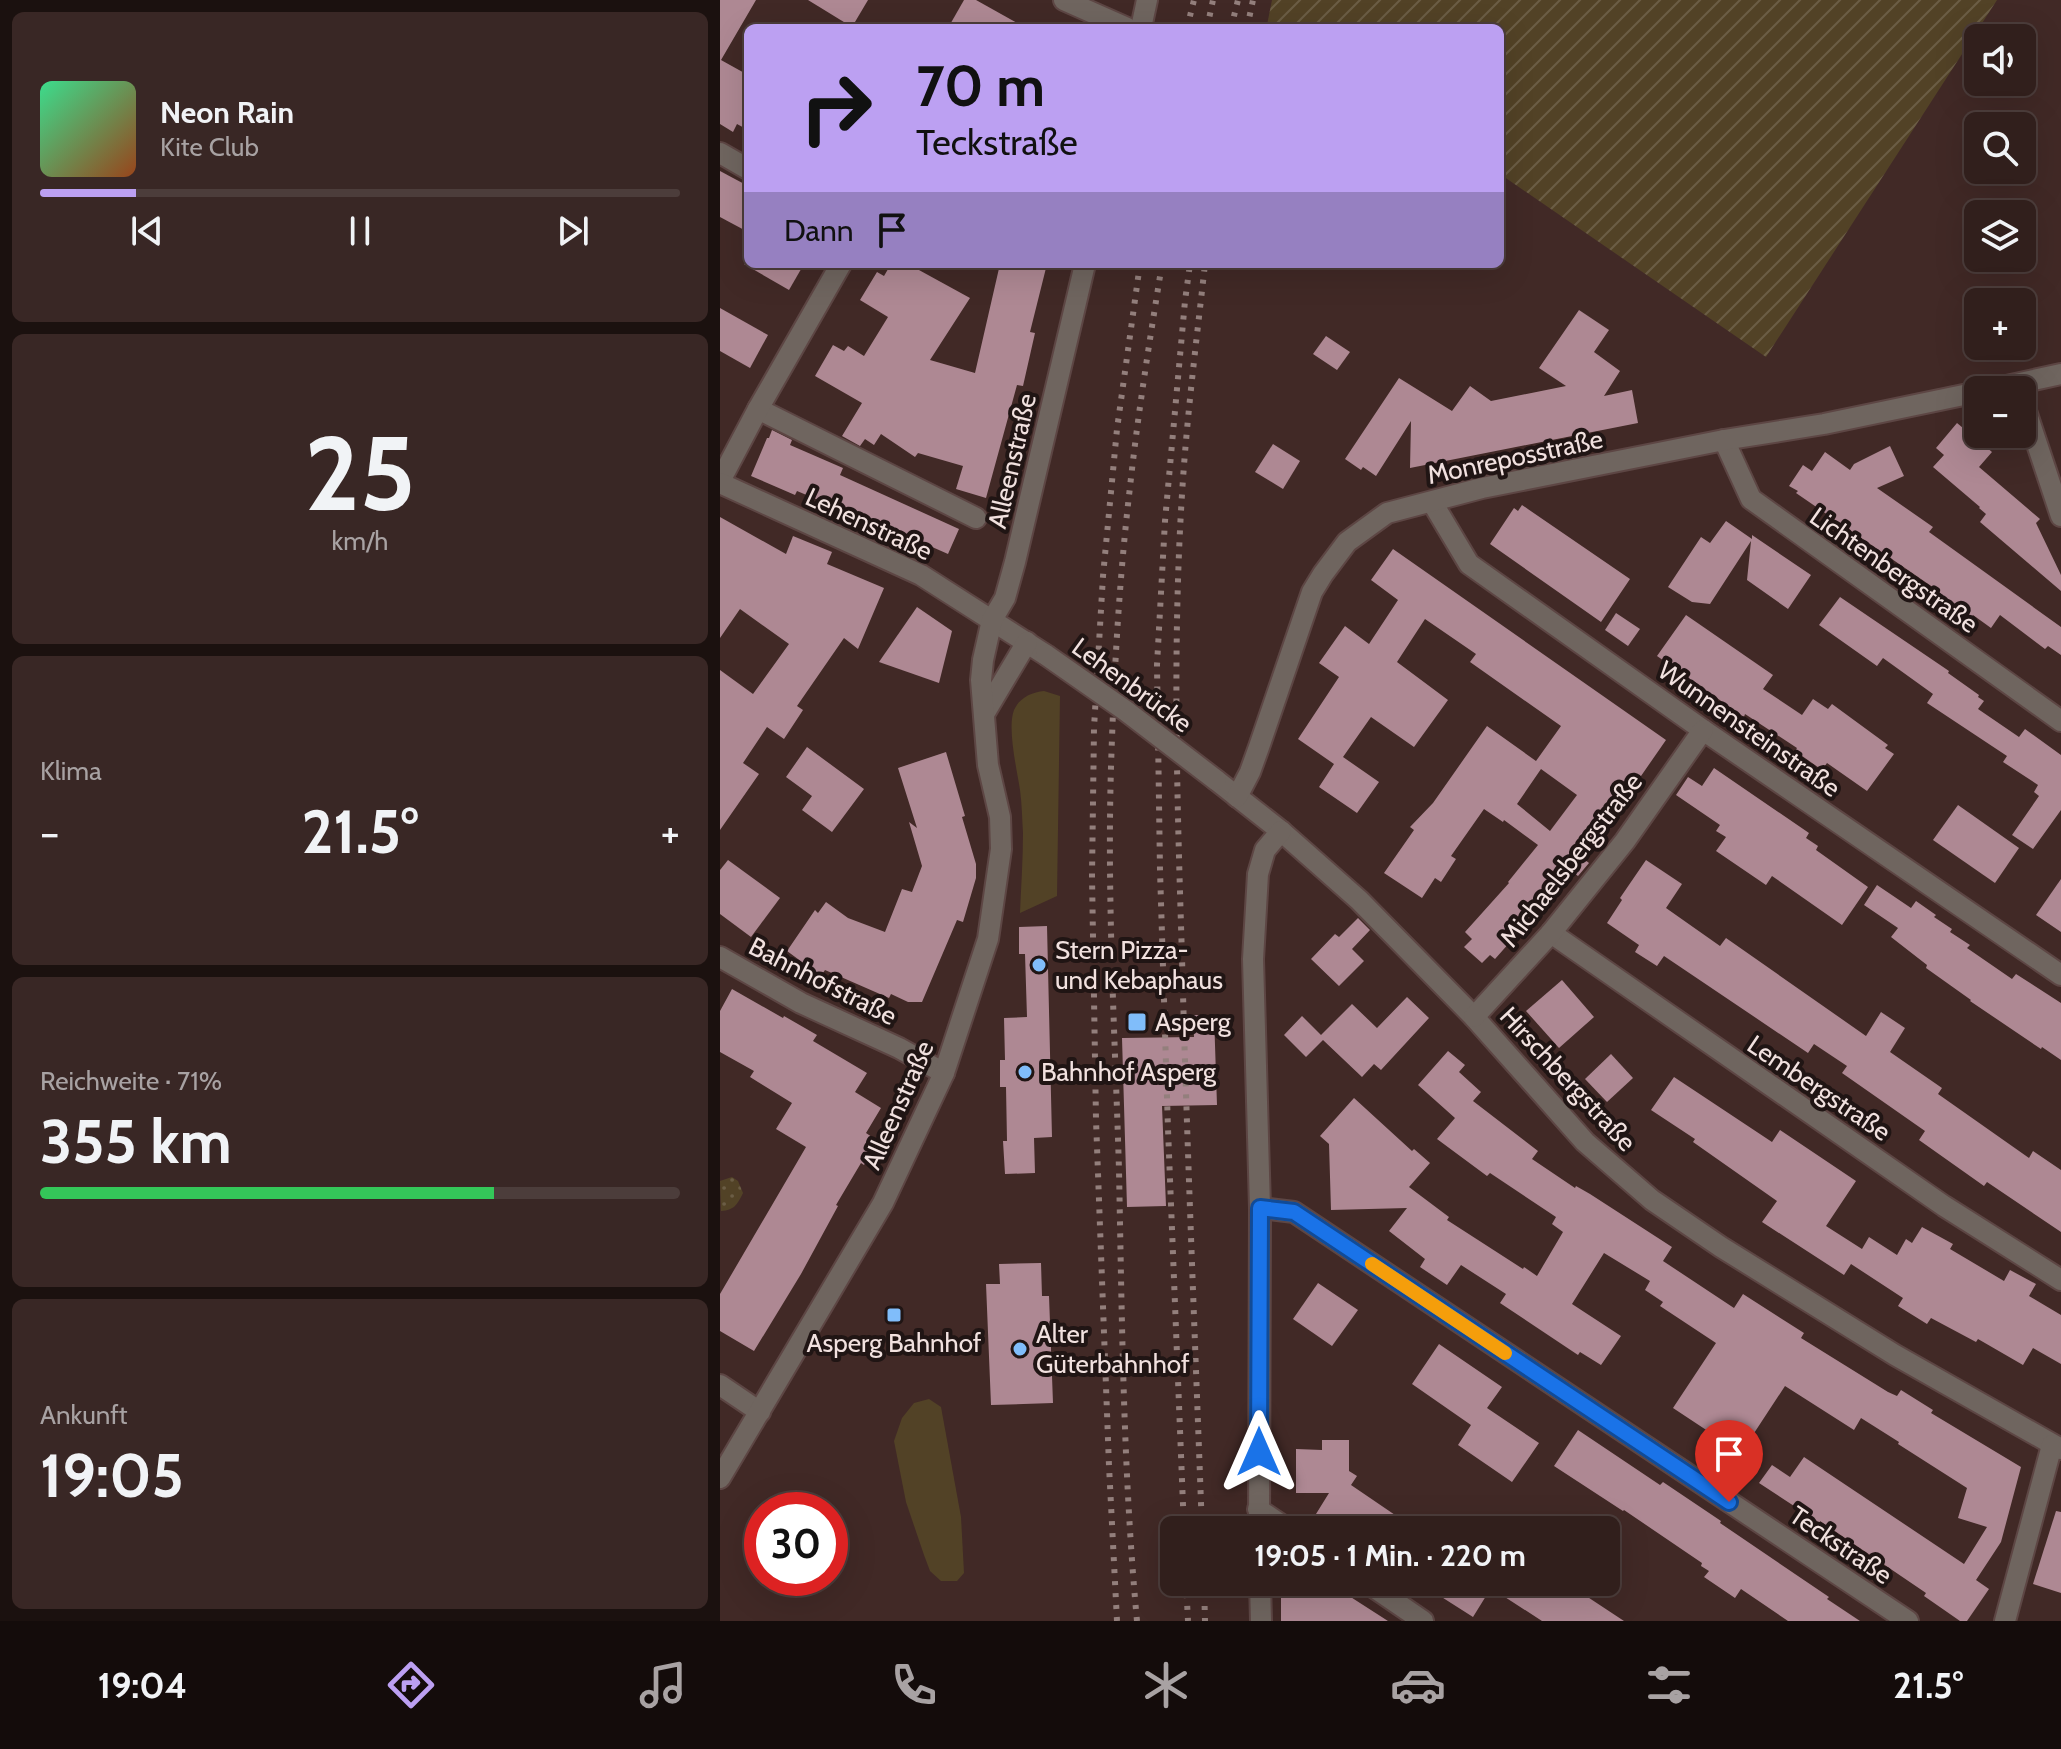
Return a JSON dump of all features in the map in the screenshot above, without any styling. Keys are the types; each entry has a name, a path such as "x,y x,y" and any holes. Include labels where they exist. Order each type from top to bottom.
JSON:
{"street":[{"path":"1064,0 1118,24"},
{"path":"1142,24 1147,0"},
{"path":"720,153 744,167"},
{"path":"720,482 839,268"},
{"name":"Alleenstraße","path":"720,1478 883,1203 944,1073 988,939 1001,849 1000,817 988,765 981,680 983,660 992,620 1005,598 1015,562 1084,268"},
{"path":"2036,384 2061,374"},
{"name":"Monreposstraße","path":"1237,797 1250,772 1312,592 1347,542 1387,513 1482,488 1964,395"},
{"name":"Alleenstraße","path":"758,409 976,518"},
{"name":"Lichtenbergstraße","path":"1724,440 1751,499 2061,721"},
{"path":"2036,442 2061,516"},
{"name":"Lehenstraße","path":"720,482 921,575 992,620"},
{"name":"Wunnensteinstraße","path":"1432,502 1469,564 1703,730 2061,975"},
{"name":"Lehenbrücke","path":"992,620 1126,711 1237,797"},
{"path":"984,714 1027,642"},
{"name":"Michaelsbergstraße","path":"1474,1017 1551,933 1625,841 1703,730"},
{"name":"Hirschbergstraße","path":"1237,797 1281,831 1359,900 1474,1017 1585,1142 1652,1200 1721,1247 1868,1338 2057,1447"},
{"path":"1259,1516 1260,1208 1253,959 1258,874 1265,850 1281,831"},
{"name":"Lembergstraße","path":"1551,933 1944,1206 2061,1280"},
{"name":"Bahnhofstraße","path":"720,957 801,1003 899,1048 944,1073"},
{"name":"Teckstraße","path":"1260,1208 1294,1212 1908,1621"},
{"path":"720,1385 760,1412"},
{"path":"2005,1621 2057,1447"},
{"path":"1260,1596 1261,1621"},
{"path":"1386,1596 1423,1621"}],"shaded area":[{"path":"1272,0 1997,0 1981,24 1964,24 1964,51 1766,357 1504,177 1504,24 1267,24"},
{"path":"1044,691 1060,696 1057,896 1020,913 1023,833 1012,718 1016,706 1023,699"},
{"path":"732,1177 738,1181 743,1193 735,1206 721,1211 720,1181"},
{"path":"929,1399 941,1407 961,1517 964,1573 957,1581 941,1581 930,1571 906,1502 894,1441 902,1418 914,1403"}],"building":[{"path":"720,0 756,0 721,60 744,73 744,128 737,124 733,132 720,124"},
{"path":"808,0 868,0 854,24 847,24"},
{"path":"964,0 976,0 1019,24 950,24"},
{"path":"720,171 744,184 744,230 720,217"},
{"path":"751,268 802,268 789,290"},
{"path":"889,268 915,268 970,298 930,360 975,373 999,268 1046,268 1030,332 1035,333 1023,386 1017,385 986,498 956,489 963,466 918,453 915,457 881,434 874,445 865,439 860,446 842,436 862,403 815,376 833,345 844,351 848,346 864,356 888,317 860,300 877,272 884,276"},
{"path":"720,308 768,335 750,368 720,351"},
{"path":"1579,310 1609,330 1594,352 1620,371 1604,396 1632,390 1638,423 1410,468 1411,421 1376,476 1345,459 1399,378 1452,411 1470,386 1491,401 1566,386 1539,368"},
{"path":"1326,336 1350,352 1337,370 1313,354"},
{"path":"1957,423 1964,429 1964,448 1987,448 1992,452 1979,467 2040,519 2036,523 2061,575 2061,591 1980,522 1986,514 1933,467 1944,455 1936,448"},
{"path":"772,430 792,440 790,445 843,468 840,475 959,529 948,554 914,539 913,542 797,491 795,495 751,476"},
{"path":"1273,444 1300,461 1283,489 1255,472"},
{"path":"1890,446 1904,476 1877,488 1933,527 1929,532 2061,627 2061,655 2048,646 2045,649 2000,615 1991,628 1973,615 1970,620 1931,592 1934,588 1789,486 1803,465 1812,471 1825,452 1850,470 1854,464"},
{"path":"1522,505 1630,579 1601,622 1490,544 1514,508 1518,511"},
{"path":"720,517 786,554 793,536 832,552 827,564 884,588 858,649 844,638 797,706 803,710 784,739 767,727 743,763 759,774 720,830 720,670 753,694 789,644 740,609 720,638"},
{"path":"1726,521 1811,575 1788,609 1747,580 1751,541 1710,604 1692,602 1668,587 1701,537 1710,543"},
{"path":"1393,549 1666,740 1641,776 1632,775 1605,813 1610,817 1580,856 1589,863 1578,876 1569,869 1495,959 1490,955 1482,963 1464,947 1472,939 1465,932 1538,845 1484,809 1451,856 1456,859 1441,882 1435,878 1422,898 1384,873 1414,830 1410,827 1433,803 1487,726 1536,761 1561,726 1470,662 1476,654 1425,619 1397,662 1448,700 1414,747 1371,717 1343,757 1379,782 1357,813 1319,787 1334,764 1298,739 1339,677 1319,663 1345,626 1369,644 1398,600 1371,580","holes":["1541,769 1577,795 1550,831 1517,804"]},
{"path":"1840,597 1979,695 1984,701 1978,709 2019,737 2025,729 2061,755 2061,810 2033,849 2012,835 2039,796 2034,792 2038,785 2003,762 2007,756 1927,703 1933,694 1883,658 1877,666 1819,625"},
{"path":"917,607 952,631 939,683 879,662"},
{"path":"1616,613 1640,629 1628,646 1605,630"},
{"path":"1686,615 1773,675 1763,689 1802,715 1813,699 1828,709 1832,704 1888,745 1885,748 1894,754 1867,791 1827,763 1822,770 1795,751 1797,748 1745,714 1744,717 1657,656"},
{"path":"807,747 864,789 832,832 802,810 812,796 786,777"},
{"path":"946,752 965,816 962,817 976,864 976,878 963,922 957,920 922,1002 908,1002 891,994 889,998 825,970 821,976 787,951 815,910 818,913 826,902 848,918 885,932 902,889 912,892 922,866 909,822 917,828 898,768"},
{"path":"1714,768 1809,833 1806,838 1818,846 1816,850 1868,887 1842,925 1772,876 1766,885 1716,851 1726,837 1716,831 1720,825 1676,795 1688,777 1702,786"},
{"path":"1958,805 2019,848 1995,883 1933,840"},
{"path":"728,860 780,898 751,937 720,914 720,870"},
{"path":"1646,860 1682,884 1666,908 1720,946 1726,938 1866,1036 1881,1012 1905,1028 1890,1052 1942,1088 1938,1094 2029,1158 2033,1151 2061,1170 2061,1232 1987,1182 1984,1186 1919,1140 1925,1131 1842,1073 1847,1066 1814,1044 1808,1053 1664,956 1657,966 1635,952 1639,945 1607,923"},
{"path":"2061,879 2061,932 2036,915"},
{"path":"1877,885 1911,908 1916,901 1952,929 1950,932 1970,945 1967,948 2012,979 2016,974 2061,1003 2061,1060 1970,1001 1891,937 1898,928 1864,905"},
{"path":"1358,918 1370,930 1352,949 1364,961 1339,986 1311,959 1335,934 1339,937"},
{"name":"Bahnhof Asperg","path":"1047,926 1052,1137 1034,1138 1035,1173 1005,1174 1006,1087 1000,1087 1000,1060 1005,1060 1004,1018 1027,1017 1025,954 1019,954 1019,927"},
{"path":"1562,980 1594,1017 1559,1048 1526,1011"},
{"path":"732,989 817,1035 813,1041 867,1073 855,1092 881,1108 866,1133 875,1139 870,1148 873,1150 864,1165 861,1163 836,1205 801,1274 754,1351 720,1331 720,1294 806,1147 776,1129 792,1103 750,1077 754,1071 720,1052 720,1011"},
{"path":"1407,997 1429,1018 1381,1070 1374,1064 1362,1077 1323,1040 1306,1057 1284,1035 1302,1016 1321,1035 1352,1004 1377,1028"},
{"path":"1193,1015 1214,1015 1217,1105 1162,1106 1166,1206 1127,1207 1122,1038 1194,1037"},
{"path":"1448,1051 1465,1065 1459,1072 1481,1092 1473,1101 1538,1151 1532,1159 1672,1247 1663,1261 1734,1308 1743,1294 1804,1333 1801,1338 1888,1392 1897,1396 1901,1390 1933,1410 1931,1413 2021,1467 2001,1542 1976,1580 1989,1589 1967,1621 1960,1621 1924,1596 1926,1593 1759,1483 1772,1465 1790,1477 1804,1457 1964,1564 1987,1527 1958,1518 1967,1488 1861,1418 1854,1430 1785,1386 1741,1453 1673,1408 1716,1343 1660,1306 1663,1302 1645,1290 1650,1281 1604,1253 1572,1304 1621,1336 1601,1365 1580,1352 1578,1355 1500,1303 1506,1294 1461,1265 1447,1285 1420,1267 1425,1259 1389,1231 1407,1208 1331,1210 1329,1144 1320,1136 1354,1098 1412,1151 1414,1149 1430,1163 1409,1187 1449,1217 1447,1220 1537,1276 1563,1232 1552,1224 1556,1217 1490,1173 1487,1176 1437,1139 1455,1118 1418,1085"},
{"path":"1611,1054 1633,1078 1607,1102 1585,1079"},
{"path":"1674,1077 1772,1142 1780,1130 1856,1181 1826,1226 1862,1249 1869,1237 1897,1255 1906,1239 1912,1243 1922,1227 1953,1244 1950,1249 2004,1281 2010,1270 2036,1284 2029,1296 2061,1315 2061,1364 2033,1348 2023,1365 1978,1339 1976,1342 1931,1318 1927,1324 1898,1306 1903,1298 1851,1264 1844,1275 1762,1222 1777,1201 1651,1110"},
{"name":"Alter Güterbahnhof","path":"1041,1263 1042,1296 1049,1296 1053,1403 991,1405 986,1284 1000,1284 999,1264"},
{"path":"1318,1283 1358,1310 1332,1346 1293,1319"},
{"path":"1439,1344 1502,1387 1487,1408 1539,1443 1512,1482 1458,1445 1471,1425 1412,1384"},
{"path":"1578,1430 1721,1521 1860,1621 1788,1621 1741,1589 1735,1598 1704,1577 1709,1571 1701,1566 1702,1563 1554,1466"},
{"path":"1322,1440 1349,1440 1349,1471 1357,1476 1351,1485 1397,1516 1316,1514 1329,1493 1296,1493 1296,1449 1322,1450"},
{"path":"2056,1511 2061,1512 2061,1593 2033,1584"},
{"path":"1281,1596 1349,1596 1388,1621 1281,1621"},
{"path":"1440,1596 1486,1596 1473,1617"},
{"path":"1503,1596 1586,1596 1624,1621 1542,1621"}],"railway":[{"path":"1188,24 1194,0"},
{"path":"1208,24 1213,0"},
{"path":"1232,24 1238,0"},
{"path":"1248,24 1253,0"},
{"path":"1117,1621 1096,1120 1092,876 1094,728 1103,576 1117,429 1139,268"},
{"path":"1137,1621 1124,1396 1110,817 1123,557 1137,431 1161,268"},
{"path":"1183,1516 1168,1129 1157,665 1165,521 1189,268"},
{"path":"1201,1516 1180,897 1177,658 1183,479 1205,268"},
{"path":"1187,1596 1188,1621"},
{"path":"1204,1596 1205,1621"}],"slow traffic":[{"path":"1372,1264 1505,1353"}],"place":[{"name":"Stern Pizza- und Kebaphaus","path":"1039,965"},
{"name":"Asperg","path":"1137,1022"},
{"name":"Bahnhof Asperg","path":"1025,1072"},
{"name":"Asperg Bahnhof","path":"894,1315"},
{"name":"Alter Güterbahnhof","path":"1020,1349"}],"route":[{"path":"1259,1452 1260,1208 1294,1212 1729,1502"}]}
